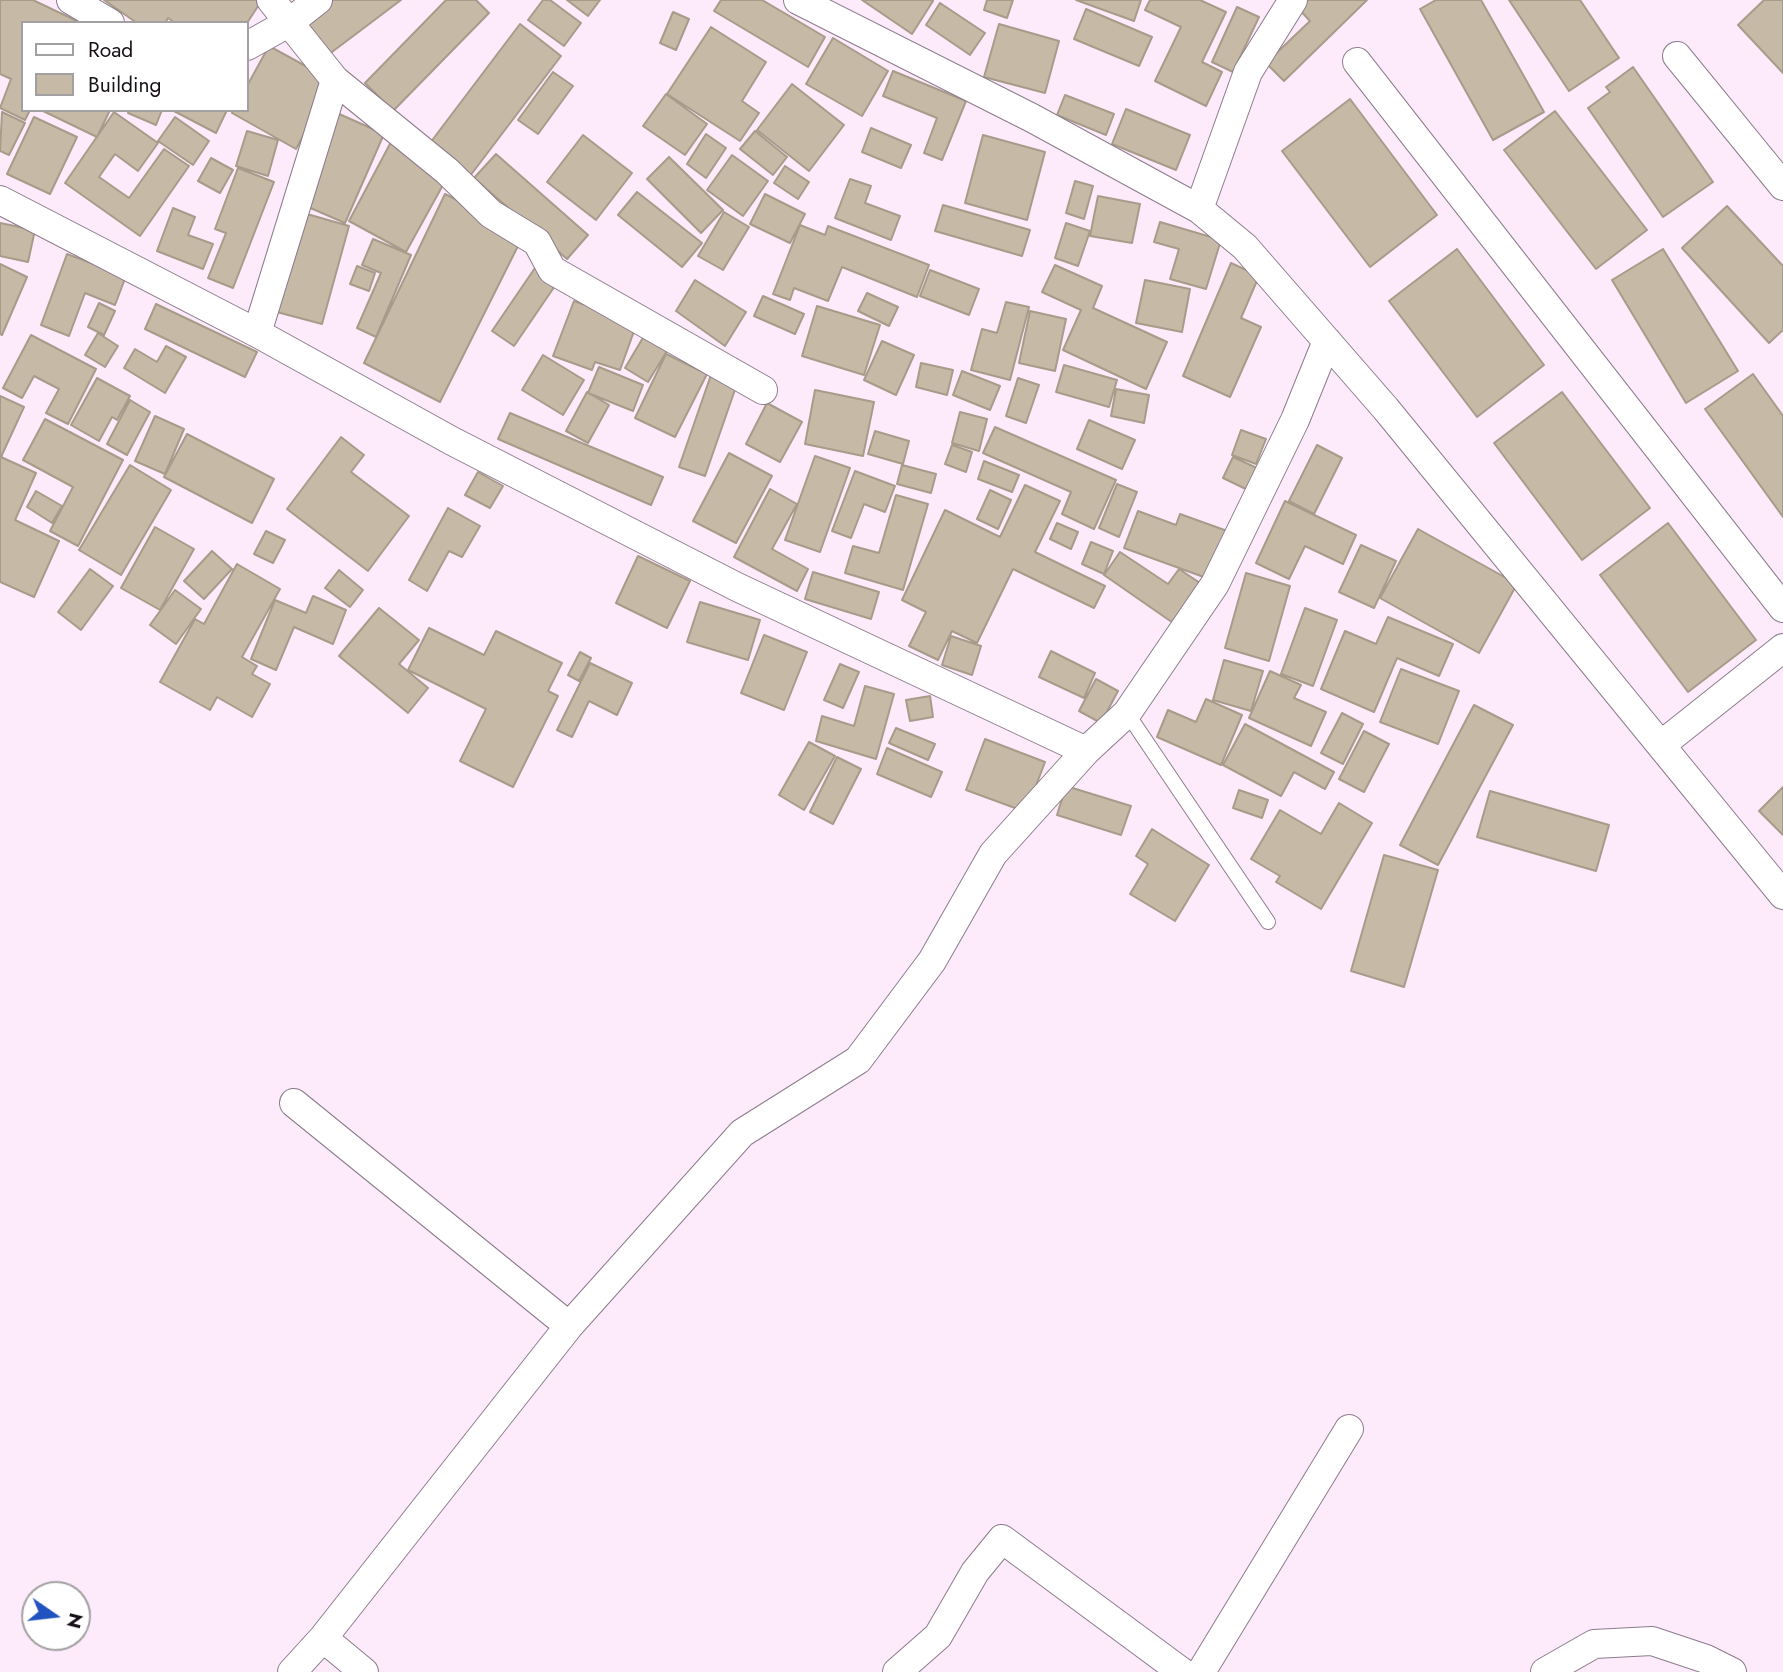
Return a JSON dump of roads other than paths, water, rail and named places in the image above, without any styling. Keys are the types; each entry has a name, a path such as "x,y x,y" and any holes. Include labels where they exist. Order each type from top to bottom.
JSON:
{"street":[{"path":"71,0 107,21"},
{"path":"271,0 335,80 446,171 491,214 537,242 552,270 763,390"},
{"path":"248,45 290,22 318,0"},
{"path":"798,0 1032,118 1199,209 1245,247 1327,341 1783,894"},
{"path":"1199,209 1248,72 1293,0"},
{"path":"1677,56 1783,186"},
{"path":"1357,62 1783,608"},
{"path":"257,333 335,80"},
{"path":"0,200 257,333 452,441 737,587 1086,751"},
{"path":"292,1672 323,1638 569,1326 742,1133 858,1060 932,961 993,854 1086,751 1127,713 1215,584 1295,420 1327,341"},
{"path":"1661,745 1783,648"},
{"path":"294,1103 569,1326"},
{"path":"1201,1672 1349,1429"},
{"path":"897,1672 938,1636 975,1572 1002,1539 1182,1672"},
{"path":"323,1638 364,1672"},
{"path":"1545,1672 1594,1644 1653,1641 1706,1659 1732,1672"}],"lane":[{"path":"1127,713 1268,922"}]}
